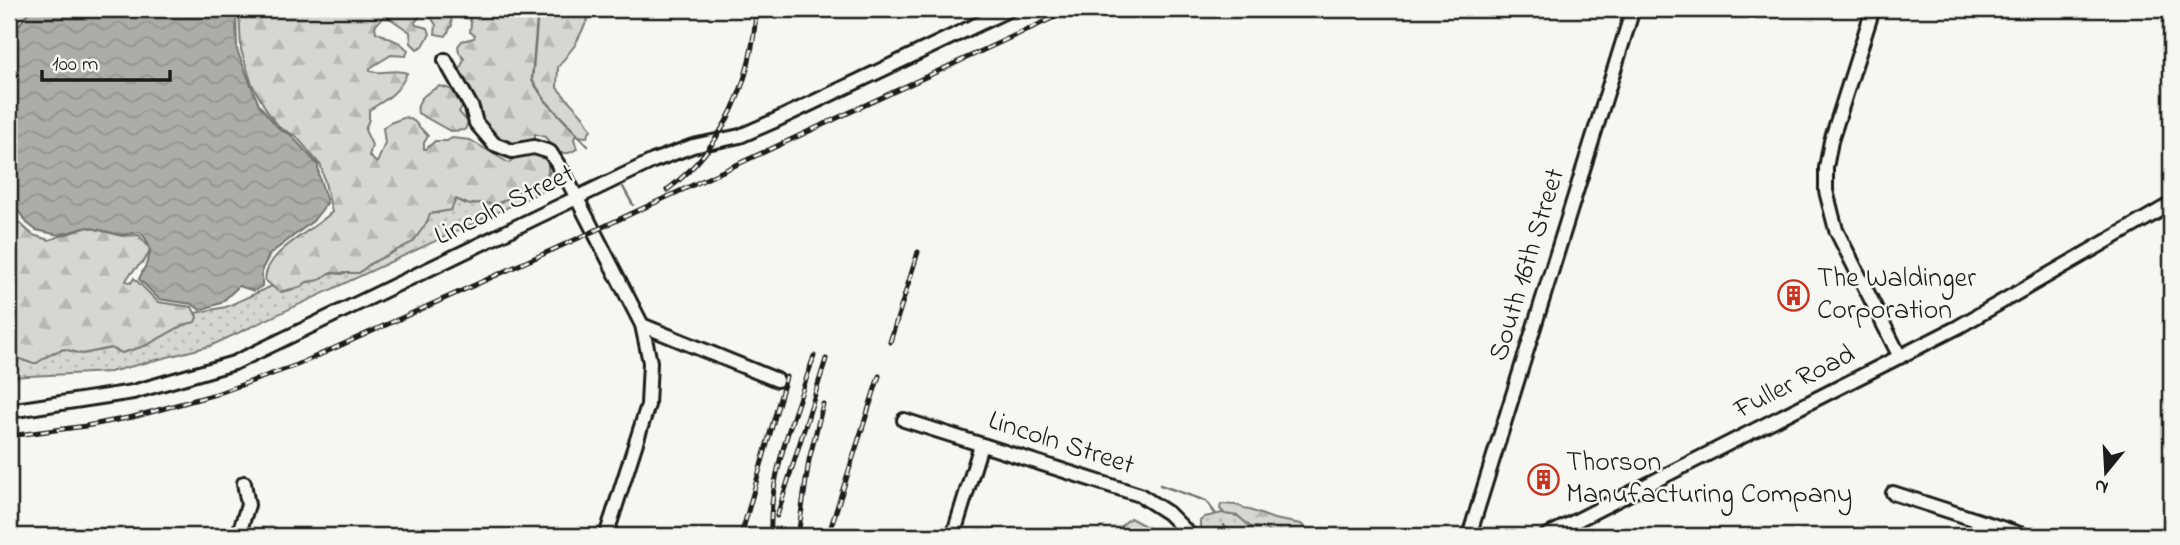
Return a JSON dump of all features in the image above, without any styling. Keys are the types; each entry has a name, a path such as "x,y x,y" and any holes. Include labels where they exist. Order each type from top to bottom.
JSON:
{"street":[{"name":"Lincoln Street","path":"9,411 133,392 234,363 675,152 740,136 1010,9"},
{"name":"South 16th Street","path":"1469,536 1633,9"},
{"path":"1873,9 1831,141 1826,168 1826,191 1836,230 1900,357"},
{"path":"445,60 472,108 476,123 494,144 512,151 534,147 550,152 578,199 642,325 650,362 648,405 606,536"},
{"name":"Fuller Road","path":"1546,536 1900,357 2028,289 2171,204"},
{"path":"642,325 777,380"},
{"name":"Lincoln Street","path":"904,420 1140,495 1168,513 1191,536"},
{"path":"953,536 981,445"},
{"path":"238,536 248,505 244,483"},
{"path":"1893,493 2026,536"}],"green space":[{"path":"9,9 31,9 9,39"},
{"path":"239,9 415,9 422,14 415,22 416,25 428,28 430,34 423,46 417,49 411,43 410,32 385,15 375,26 376,32 400,43 408,50 406,56 391,55 370,68 370,71 407,73 396,91 369,110 365,130 372,145 369,156 377,163 385,143 383,128 406,117 414,121 428,136 424,149 435,141 452,138 470,140 509,163 522,154 541,154 547,156 547,176 498,203 470,205 456,199 451,210 430,214 413,242 371,263 359,273 329,273 319,280 279,292 265,280 267,269 291,242 332,212 321,166 296,136 280,128 252,84 241,50"},
{"path":"426,9 450,11 452,25 446,36 435,34 436,25"},
{"path":"467,9 593,9 575,45 558,67 557,88 583,116 591,129 587,137 575,136 577,149 569,153 559,153 545,137 535,134 535,142 505,144 482,125 481,110 459,72 464,59 458,46 475,35 470,32 471,23"},
{"path":"440,86 453,90 465,103 459,112 468,122 465,130 450,131 418,113 421,99"},
{"path":"549,156 564,177 547,189 210,346 110,372 9,377 9,355 31,363 64,349 82,354 111,348 122,353 147,345 183,325 195,322 195,313 226,307 272,286 282,292 319,280 329,273 356,273 394,252 427,222 430,214 444,211 456,199 466,204 501,202 527,185 541,180 551,170 546,158"},
{"path":"9,209 15,219 33,235 49,240 88,227 122,236 139,235 150,249 146,259 126,281 131,283 134,278 158,302 192,307 197,317 195,322 183,325 147,345 122,353 111,348 82,354 64,349 37,363 9,355"},
{"path":"1221,504 1236,505 1274,519 1301,524 1324,536 1276,536 1263,528 1251,527 1238,516 1225,514 1220,509"},
{"path":"1222,513 1238,516 1251,527 1263,528 1276,536 1208,536 1200,527 1200,521"},
{"path":"1130,518 1164,536 1118,536 1121,526"}],"water":[{"path":"31,9 45,9 51,13 64,9 236,9 237,50 259,105 280,130 290,134 318,165 327,203 313,221 270,254 262,269 262,286 254,291 239,286 221,303 200,310 192,304 159,299 139,279 150,254 148,244 140,232 121,235 88,227 59,235 36,230 27,223 9,198 9,39"}],"waterway":[{"path":"538,9 532,80 545,100 588,146"},
{"path":"623,187 633,205"},
{"path":"1160,485 1206,501 1215,513"},
{"path":"1224,525 1230,536"}],"railway":[{"path":"667,190 705,153 732,110 749,61 756,9"},
{"path":"9,436 133,417 216,394 297,365 581,237 1072,9"},
{"path":"890,342 918,252"},
{"path":"771,536 771,513 778,468 814,356"},
{"path":"777,516 826,359"},
{"path":"828,536 879,376"},
{"path":"741,536 786,377"},
{"path":"798,536 809,460 823,404"}],"place":[{"name":"The Waldinger Corporation","path":"1794,295"},
{"name":"Thorson Manufacturing Company","path":"1543,479"}]}
